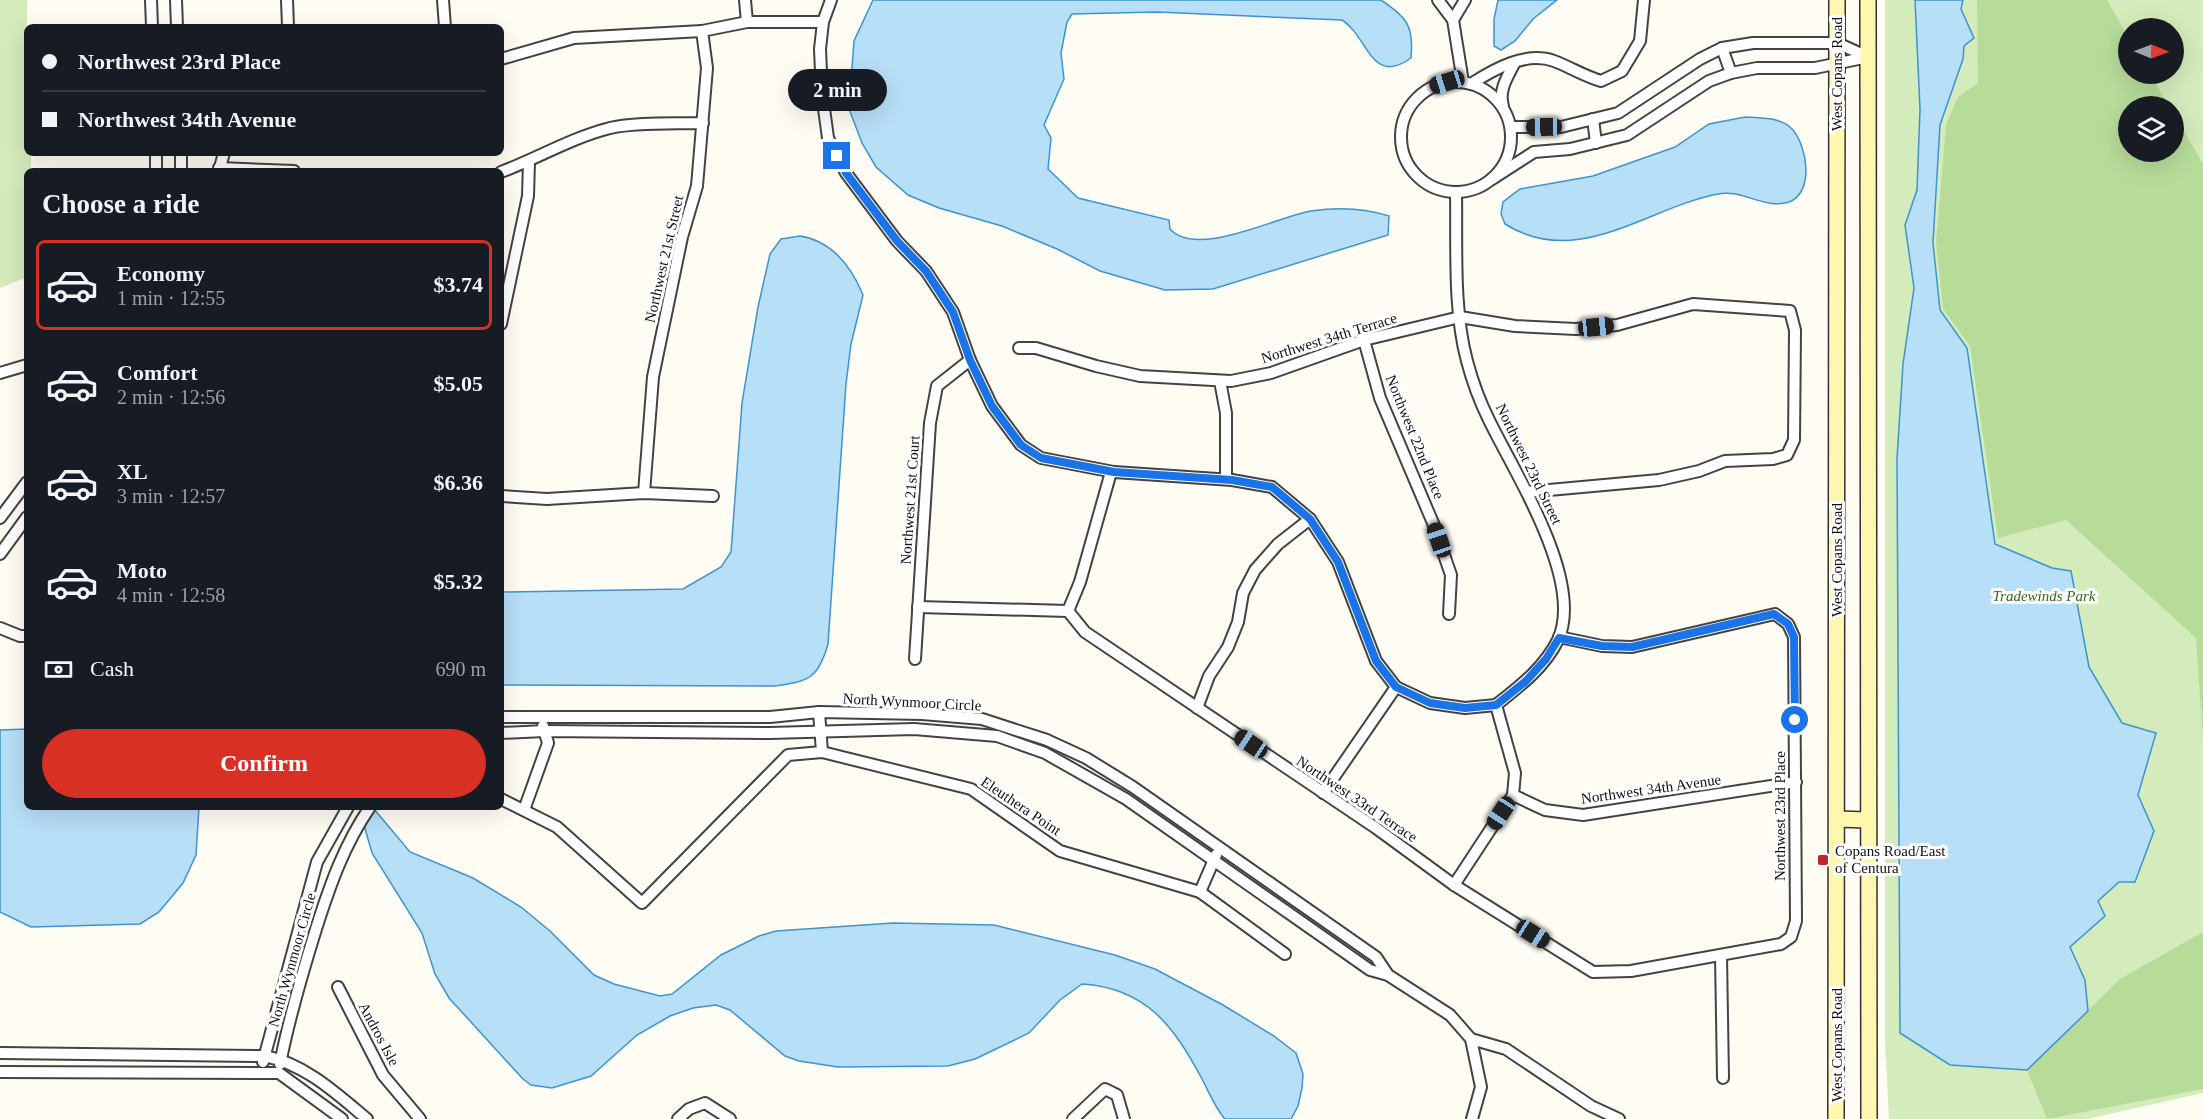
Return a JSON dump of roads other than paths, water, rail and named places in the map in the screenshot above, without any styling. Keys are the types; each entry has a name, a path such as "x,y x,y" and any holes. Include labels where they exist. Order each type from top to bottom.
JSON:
{"main road":[{"name":"West Copans Road","path":"1836,1119 1837,0"},
{"name":"West Copans Road","path":"1868,0 1869,1119"},
{"path":"1837,819 1868,820"}],"street":[{"path":"151,0 152,24"},
{"path":"176,0 177,24"},
{"path":"287,0 288,24"},
{"path":"443,0 445,24"},
{"path":"745,0 747,22"},
{"path":"831,0 823,22 820,61 828,138 846,173 897,241 926,271 953,312 970,360 992,406 1021,445 1041,458 1111,471 1226,479 1272,487 1310,519 1338,562 1376,661 1396,687 1430,703 1465,708 1496,705 1515,773 1513,795 1454,885"},
{"path":"1438,0 1453,20 1467,83"},
{"path":"1453,20 1465,0"},
{"path":"1467,83 1515,62 1533,57 1553,61 1579,74 1601,81 1622,71 1640,41 1644,0"},
{"path":"504,58 574,38 702,32 747,22 823,22"},
{"name":"Northwest 21st Street","path":"644,493 652,378 682,237 697,186 707,68 702,32"},
{"path":"1510,127 1561,127 1618,113 1700,59 1722,48 1753,43 1837,43 1868,57"},
{"path":"1722,48 1731,73"},
{"path":"1505,111 1485,89 1467,83 1447,82 1432,87 1408,108 1402,125 1400,143 1405,160 1414,174 1426,184 1440,191 1456,193 1469,191 1534,152 1570,149 1627,135 1709,81 1731,73 1757,68 1837,65 1868,57"},
{"path":"1492,179 1504,164 1511,146 1510,127 1501,99 1503,86 1515,62"},
{"path":"1593,119 1596,143"},
{"path":"504,171 529,162 564,142 612,128 703,123"},
{"path":"504,310 528,196 529,162"},
{"name":"Northwest 23rd Street","path":"1456,193 1460,316 1466,360 1488,418 1546,532 1558,571 1563,604 1559,638 1546,659 1525,682 1496,705"},
{"name":"Northwest 34th Terrace","path":"1019,348 1036,348 1140,376 1220,381 1271,373 1365,340 1460,316 1515,326 1576,329 1617,325 1693,304 1790,310 1795,330 1794,440 1787,455 1773,459 1725,461 1699,471 1659,480 1527,492"},
{"name":"Northwest 22nd Place","path":"1365,340 1380,398 1433,523 1451,575 1449,614"},
{"name":"Northwest 21st Court","path":"915,659 930,423 937,386 970,360"},
{"path":"0,373 24,366"},
{"path":"1220,381 1226,413 1226,479"},
{"path":"918,607 1068,611 1083,572 1111,471"},
{"path":"0,518 24,486"},
{"path":"504,496 548,499 644,493 713,496"},
{"path":"1197,708 1209,676 1228,647 1238,622 1242,593 1255,570 1278,544 1310,519"},
{"path":"0,554 24,521"},
{"name":"Northwest 33rd Terrace","path":"1068,611 1085,632 1454,885 1593,972 1631,971 1781,944 1791,937"},
{"name":"Northwest 23rd Place","path":"1559,638 1602,646 1632,647 1774,614 1788,624 1794,637 1796,782 1796,921 1791,937"},
{"path":"0,628 24,636"},
{"path":"1323,793 1396,687"},
{"path":"819,712 822,752"},
{"name":"North Wynmoor Circle","path":"504,717 770,717 819,712 922,714 982,719 1047,740 1086,758 1133,787 1216,855"},
{"path":"524,810 548,743 541,717"},
{"name":"North Wynmoor Circle","path":"504,733 544,731 770,733 914,729 997,736 1045,753 1126,799 1376,957 1388,975 1450,1015 1471,1039 1481,1087 1472,1119"},
{"name":"Eleuthera Point","path":"504,800 557,827 642,903 788,755 822,752 971,789 1060,851 1200,892 1285,954"},
{"name":"Northwest 34th Avenue","path":"1513,795 1545,810 1583,815 1796,782"},
{"name":"North Wynmoor Circle","path":"260,1071 317,862 337,822 346,810"},
{"name":"North Wynmoor Circle","path":"279,1073 301,974 326,892 352,833 368,810"},
{"path":"1200,892 1216,855"},
{"path":"1721,955 1724,1078"},
{"name":"Andros Isle","path":"338,987 383,1075 420,1119"},
{"path":"1471,1039 1506,1050 1591,1106 1619,1119"},
{"path":"0,1053 264,1056 281,1059 338,1093 367,1119"},
{"path":"0,1072 260,1071 279,1073 342,1119"},
{"path":"1073,1119 1105,1089 1117,1095 1124,1119"},
{"path":"678,1119 689,1109 705,1103 730,1119"}],"water":[{"path":"873,0 1381,0 1403,17 1407,23 1412,47 1411,58 1398,65 1387,67 1378,63 1371,56 1351,27 1342,20 1157,12 1072,14 1067,22 1061,53 1064,79 1044,125 1051,138 1048,169 1078,198 1169,220 1170,229 1182,237 1199,240 1218,238 1297,214 1331,209 1370,211 1389,216 1388,235 1213,289 1165,290 1100,271 1057,249 1002,226 939,208 908,195 876,167 862,143 849,109 854,41"},
{"path":"1498,0 1557,0 1533,19 1515,41 1501,50 1494,46 1494,19"},
{"path":"1915,0 1963,0 1961,9 1974,38 1964,46 1963,59 1940,125 1933,243 1940,310 1967,348 1995,544 2052,568 2071,571 2089,667 2122,723 2156,733 2138,795 2154,831 2135,882 2119,882 2098,901 2105,916 2070,947 2085,980 2088,1011 2027,1070 1950,1065 1900,1033 1897,459 1903,364 1914,288 1905,225 1917,190 1920,109"},
{"path":"1745,117 1782,122 1797,136 1804,156 1805,179 1803,189 1789,202 1771,203 1736,194 1718,194 1692,201 1613,231 1586,238 1559,241 1532,236 1505,224 1501,214 1503,202 1520,189 1593,176 1675,147 1709,124"},
{"path":"800,236 822,243 831,249 853,274 863,295 851,344 846,384 828,644 820,665 804,680 775,686 504,685 504,592 683,589 721,567 731,552 742,403 758,307 770,254 781,239"},
{"path":"24,729 24,810 199,810 196,855 183,883 159,912 140,924 31,927 0,912 0,730"},
{"path":"375,810 410,852 473,878 521,907 550,931 594,975 614,984 660,996 672,994 721,955 759,936 776,931 893,923 994,925 1115,955 1155,969 1223,1005 1274,1036 1296,1053 1303,1074 1298,1106 1291,1119 1225,1119 1181,1043 1156,1014 1141,1002 1124,993 1105,987 1082,984 1060,1000 1029,1033 975,1059 948,1066 838,1067 799,1061 785,1056 730,1010 716,1005 693,1008 670,1016 637,1035 591,1076 552,1088 531,1085 449,998 435,974 422,933 372,853 364,825"}],"place":[{"name":"Copans Road/East of Centura","path":"1823,860"}],"park label":[{"name":"Tradewinds Park","path":"2044,596"}]}
